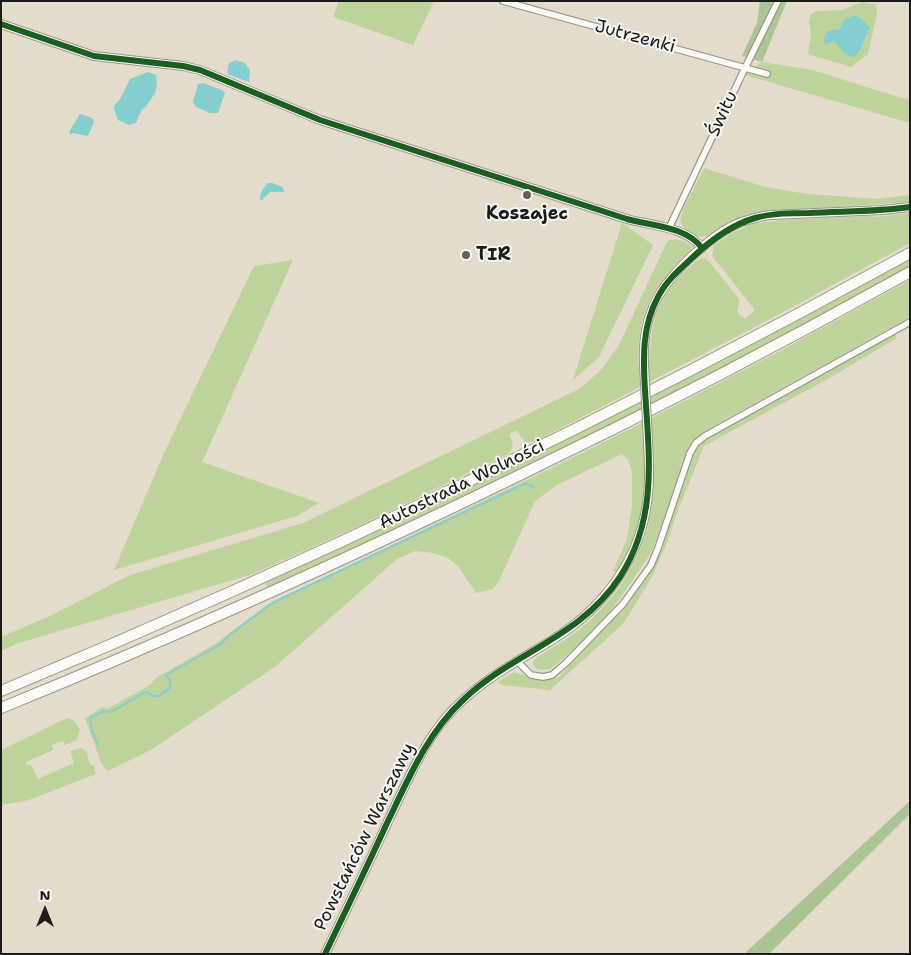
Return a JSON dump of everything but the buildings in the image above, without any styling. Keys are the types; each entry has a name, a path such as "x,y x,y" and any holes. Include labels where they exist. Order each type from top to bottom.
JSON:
{"highway":[{"name":"Autostrada Wolności","path":"1,690 224,595 452,490 671,381 910,252"},
{"name":"Autostrada Wolności","path":"1,708 267,594 457,506 670,400 910,272"}],"street":[{"name":"Jutrzenki","path":"503,1 767,74"},
{"name":"Świtu","path":"669,228 778,1"},
{"path":"1,24 94,56 183,66 200,70 320,120 627,219 676,230 695,240 702,248"},
{"name":"Powstańców Warszawy","path":"326,954 426,745 450,713 473,690 582,619 604,598 621,574 635,548 646,512 649,484 644,364 646,326 658,296 671,277 702,248 733,226 762,216 910,207"},
{"path":"517,661 531,675 543,677 552,675 623,604 655,556 690,453 696,443 719,428 910,322"}],"green space":[{"path":"339,1 434,1 413,45 333,17"},
{"path":"760,1 787,1 762,62 742,56 757,23"},
{"path":"863,2 876,5 877,14 868,54 851,67 808,54 811,35 809,22 811,14 818,11 842,10"},
{"path":"762,62 812,70 905,99 910,98 910,123 745,75"},
{"path":"704,168 765,187 807,194 876,199 910,195 910,202 756,213 742,217 710,235 695,236 687,231 680,222 682,212"},
{"path":"910,213 910,243 774,317 534,442 525,442 516,430 509,434 513,446 508,454 363,524 253,574 19,643 1,651 1,637 52,615 130,575 303,523 579,389 601,370 619,345 667,242 670,240 680,240 692,247 687,257 662,283 649,302 640,333 638,367 649,361 654,325 662,300 674,283 697,260 704,258 708,260 739,299 737,310 739,315 745,319 755,310 712,256 714,245 732,233 753,224 781,220 875,217"},
{"path":"622,223 653,245 599,357 573,380"},
{"path":"910,256 910,267 727,366 462,500 271,587 267,586 264,582"},
{"path":"293,260 202,462 319,503 297,516 114,570 164,453 254,266"},
{"path":"910,280 910,317 712,427 696,438 687,452 664,522 649,556 614,607 575,649 550,669 540,670 535,668 532,663 536,658 575,633 599,612 619,587 643,544 651,512 653,439 644,444 644,486 639,519 631,543 617,573 613,571 627,540 632,505 632,472 628,460 622,454 557,485 535,501 499,581 493,589 476,593 457,565 448,558 434,553 415,551 397,559 276,666 151,750 108,771 101,763 85,718 103,707 107,709 150,685 156,678 215,644 267,605 642,423"},
{"path":"895,334 897,338 826,380 704,446 652,577 623,624 550,690 502,685 498,682 514,672 531,678 559,677 614,618 639,588 659,554 695,450 706,439"},
{"path":"69,718 75,722 80,730 77,740 65,745 63,741 52,745 53,750 26,762 26,765 31,765 38,779 74,763 70,751 80,748 86,751 90,764 94,766 96,774 29,800 1,805 1,750"},
{"path":"910,801 910,814 769,954 744,954"}],"water":[{"path":"854,15 862,19 870,28 854,58 844,53 834,41 825,45 824,37 828,31 840,29 844,20"},
{"path":"235,60 245,63 250,70 249,82 227,74 229,63"},
{"path":"148,72 156,75 157,85 155,93 141,111 136,123 129,125 118,120 114,109 115,104 119,101 130,79"},
{"path":"203,83 225,93 218,113 210,113 196,107 193,102 198,84"},
{"path":"80,114 92,118 94,122 88,136 73,133 70,135 69,132"},
{"path":"268,183 283,187 284,192 270,192 261,201 261,194"}],"waterway":[{"path":"98,745 92,731 90,718 102,712 113,711 145,692 152,696 159,696 170,688 170,681 166,675 221,644 228,636 272,603 526,483 534,487"}],"cycle path":[{"path":"1,24 94,56 183,66 200,70 320,120 627,219 677,231 687,235 702,248"},
{"path":"325,954 410,774 438,728 449,714 481,684 565,631 585,616 620,577 632,555 646,509 648,486 649,463 644,366 646,331 653,308 665,286 683,266 714,239 730,229 755,218 782,214 872,211 910,207"}],"place":[{"name":"Koszajec","path":"527,195"},
{"name":"TIR","path":"466,255"}]}
